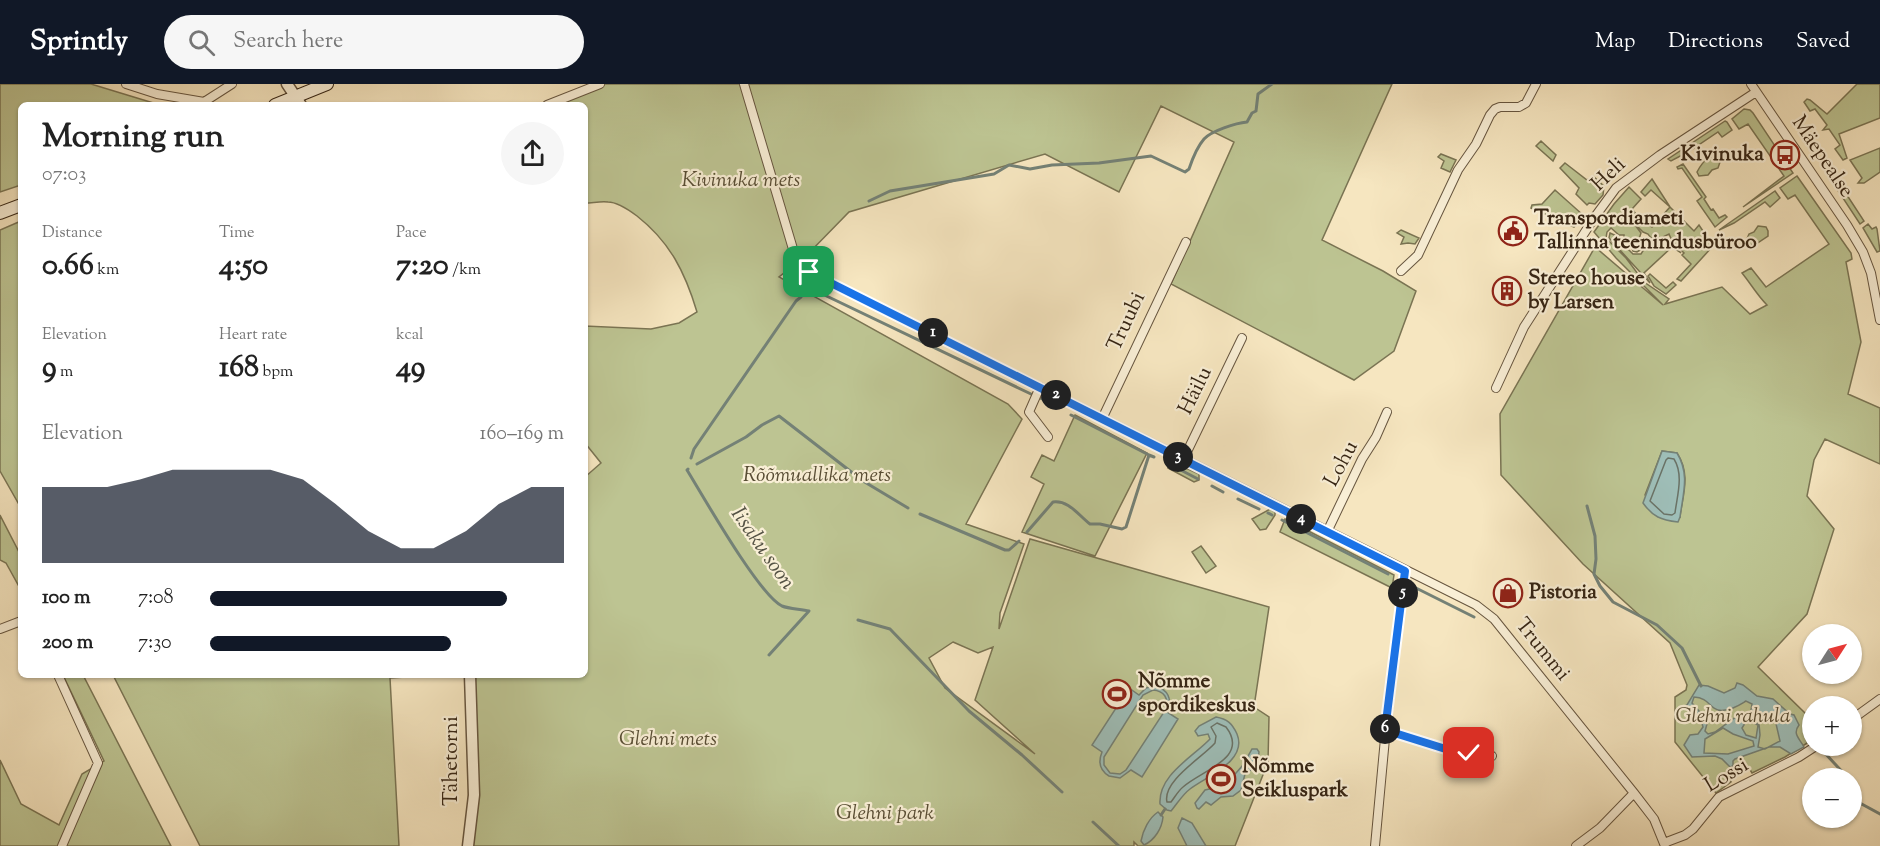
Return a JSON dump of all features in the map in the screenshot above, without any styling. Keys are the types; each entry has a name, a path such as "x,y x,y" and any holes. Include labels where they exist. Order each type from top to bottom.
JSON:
{"main road":[{"path":"298,101 327,84"},
{"path":"0,213 18,206"}],"street":[{"path":"126,84 157,94 204,102 232,84"},
{"path":"287,84 298,101"},
{"path":"555,102 600,84"},
{"name":"Trummi","path":"744,84 793,249 803,266 816,277 1476,605 1494,619 1634,793 1654,819 1664,845"},
{"path":"1401,271 1419,255 1458,170 1476,144 1490,115 1500,107 1519,107 1526,104 1536,84"},
{"name":"Mäepealse","path":"1753,88 1863,252 1871,273 1880,320"},
{"name":"Heli","path":"1496,388 1524,327 1616,188 1753,88"},
{"name":"Truubi","path":"1102,419 1186,242"},
{"name":"Häilu","path":"1183,460 1242,338"},
{"path":"1040,387 1029,412 1048,437"},
{"name":"Lohu","path":"1327,532 1362,459 1376,437 1386,412"},
{"path":"1375,846 1385,730 1405,571"},
{"path":"0,629 18,622"},
{"path":"59,678 98,763 62,846"},
{"name":"Tähetorni","path":"468,846 474,795 470,678"},
{"path":"1862,712 1880,699"},
{"path":"1385,730 1452,751 1492,756"},
{"name":"Lossi","path":"1664,845 1693,829 1719,797 1802,755"},
{"path":"1575,846 1600,828 1634,793"}],"green space":[{"path":"0,84 91,84 150,102 18,102 18,186 0,192"},
{"path":"600,84 1392,84 1322,240 1383,271 1416,291 1394,351 1354,380 1171,284 1234,142 1161,106 1119,192 1045,154 849,212 807,255 779,277 1008,404 1022,419 966,524 1024,544 1000,613 999,629 1030,539 1269,607 1254,707 1269,717 1268,762 1235,846 1138,846 1134,842 1134,846 468,846 470,678 588,678 588,474 601,463 588,447 588,326 651,329 679,323 697,312 675,259 659,236 630,211 616,203 588,203 588,102 555,102","holes":["953,642 978,653 993,647 975,700 1035,754 945,688 929,658"]},
{"path":"1857,84 1880,84 1880,118 1839,134 1847,158 1843,160 1835,149 1840,145 1829,129 1823,130 1827,125 1815,109 1810,111 1804,102 1807,99 1810,100 1827,114"},
{"path":"1744,109 1753,113 1793,173 1743,207 1784,176 1748,124 1739,129 1732,119"},
{"path":"1725,121 1732,130 1722,137 1718,132 1688,152 1671,161 1668,159"},
{"path":"1541,141 1556,155 1553,161 1536,146"},
{"path":"1880,148 1880,172 1864,183 1858,183 1862,178 1850,160"},
{"path":"1441,154 1456,160 1450,172 1441,168 1444,161 1438,157"},
{"path":"1716,156 1720,162 1718,168 1712,170 1708,175 1699,176 1697,172 1704,162 1709,157"},
{"path":"1565,163 1587,180 1593,176 1604,186 1603,195 1595,204 1587,205 1576,194 1579,188 1560,168"},
{"path":"1683,164 1706,197 1704,199 1711,210 1713,209 1719,218 1725,215 1727,217 1715,227 1697,201 1702,197 1682,168 1678,169 1677,167"},
{"name":"Glehni rahula","path":"1797,176 1851,253 1852,259 1846,262 1861,342 1848,394 1880,408 1880,464 1825,439 1814,460 1807,496 1834,529 1807,614 1758,667 1802,710 1802,746 1752,773 1749,768 1730,777 1731,782 1716,793 1675,742 1675,697 1686,690 1687,685 1670,643 1583,564 1501,475 1500,414 1595,247 1663,305 1616,258 1594,232 1629,187 1641,199 1632,209 1640,219 1635,225 1641,233 1639,239 1643,243 1642,249 1637,252 1633,251 1630,244 1624,240 1624,235 1619,235 1611,228 1606,238 1626,258 1644,282 1669,299 1665,304 1722,287 1750,314 1767,305 1742,273 1751,268 1766,287 1829,244 1795,195 1788,199 1780,188","holes":["1662,451 1677,453 1685,477 1680,517 1645,495"]},
{"path":"1652,179 1670,207 1651,190 1645,196 1641,192"},
{"path":"1841,186 1864,221 1860,224 1837,189"},
{"path":"1555,190 1583,215 1574,227 1531,208 1532,205 1542,204"},
{"path":"1775,191 1780,198 1770,207 1765,202 1734,223 1719,230"},
{"path":"1670,207 1694,231 1699,225 1713,246 1681,281 1677,279 1691,264 1682,255 1684,253 1672,241 1669,234 1661,238 1651,238 1637,226 1641,220 1652,227"},
{"path":"18,222 18,503 0,471 0,230"},
{"path":"1868,224 1872,229 1876,227 1877,229 1880,251 1877,252 1863,228"},
{"path":"1758,226 1766,227 1768,236 1756,244 1748,245 1746,241 1749,234 1754,232"},
{"path":"1401,230 1419,238 1415,244 1401,244 1404,237 1397,233"},
{"path":"1610,233 1621,238 1623,244 1633,254 1641,254 1650,240 1660,240 1666,245 1672,244 1681,253 1672,247 1644,273 1650,283 1609,238"},
{"path":"1650,274 1666,288 1673,282 1676,285 1666,294 1654,286 1648,276"},
{"path":"1075,415 1147,453 1095,556 1022,532 1044,484 1031,477 1042,455 1054,461"},
{"path":"1169,462 1199,474 1199,480 1194,482 1168,468"},
{"path":"1270,509 1275,512 1275,515 1266,529 1260,530 1252,519"},
{"path":"0,515 18,550 18,585 6,563 0,560"},
{"path":"1285,519 1394,575 1392,588 1280,532"},
{"path":"1201,546 1216,566 1206,573 1192,552"},
{"path":"64,678 85,678 171,846 0,846 0,760 21,804 59,825 82,774 104,761"},
{"path":"115,678 390,678 399,846 200,846"}],"water":[{"path":"1662,451 1677,453 1683,469 1684,492 1678,522 1658,517 1650,512 1643,503"},
{"path":"1737,683 1757,696 1773,699 1794,715 1799,725 1796,734 1802,748 1791,754 1780,747 1768,747 1780,741 1772,712 1763,716 1754,714 1751,710 1752,704 1746,701 1733,708 1719,710 1705,700 1694,697 1692,703 1705,718 1707,724 1705,731 1708,734 1715,732 1740,714 1759,724 1758,747 1764,749 1735,759 1733,766 1730,767 1715,756 1692,757 1684,745 1690,735 1698,734 1703,727 1697,714 1685,706 1699,685 1724,693 1735,688","holes":["1747,720 1758,725 1756,738 1746,735 1742,728","1723,728 1753,741 1754,746 1728,754 1704,753 1705,739"]},
{"path":"1159,687 1166,692 1169,699 1167,712 1178,719 1142,777 1131,770 1120,778 1109,776 1100,766 1102,752 1092,745 1129,688 1139,695 1146,688","holes":["1153,690 1166,698 1166,709 1126,770 1120,774 1110,773 1104,765 1104,757 1143,695"]},
{"path":"1216,717 1229,722 1235,730 1239,744 1237,752 1224,767 1187,791 1171,811 1167,810 1160,804 1165,784 1178,767 1210,739 1208,734 1198,736 1195,731 1199,726"},
{"path":"1252,749 1257,749 1259,752 1257,766 1245,774 1241,790 1233,796 1221,797 1211,805 1206,802 1199,809 1197,808 1195,803 1205,790 1214,788 1219,791 1222,789 1243,765"},
{"path":"1158,812 1163,817 1161,825 1155,837 1144,845 1141,841 1145,829"},
{"path":"1182,818 1192,823 1206,846 1187,846 1178,828"}],"waterway":[{"path":"869,201 890,191 994,174 1009,165 1030,169 1151,156 1185,172 1189,169 1204,139 1224,128 1247,122 1252,113 1256,111 1258,94 1272,84"},
{"path":"811,291 814,290 1031,394"},
{"path":"691,458 694,449 801,297"},
{"path":"1040,398 1049,402"},
{"path":"1071,415 1149,455"},
{"name":"Iisaku soon","path":"697,464 779,416 863,481 908,508"},
{"name":"Iisaku soon","path":"1027,532 1053,502 1064,503 1090,524 1122,529 1126,527 1149,455 1154,457"},
{"name":"Iisaku soon","path":"1171,465 1198,479"},
{"name":"Iisaku soon","path":"688,469 718,522 760,584 782,606 809,611 769,655"},
{"name":"Iisaku soon","path":"1212,486 1223,492"},
{"name":"Iisaku soon","path":"1238,499 1259,509"},
{"name":"Iisaku soon","path":"1587,506 1595,536 1594,574 1600,586 1613,602 1657,625 1682,648 1701,686"},
{"name":"Iisaku soon","path":"1268,513 1272,515"},
{"name":"Iisaku soon","path":"920,514 1005,550 1009,550 1019,541"},
{"name":"Iisaku soon","path":"1282,520 1388,574"},
{"name":"Iisaku soon","path":"1412,586 1474,617"},
{"path":"858,620 890,629 969,711 1062,792"},
{"name":"Iisaku soon","path":"1828,756 1839,768"},
{"name":"Iisaku soon","path":"1862,804 1880,814"},
{"path":"1161,815 1165,809"},
{"path":"1093,822 1119,846"}],"place":[{"name":"Kivinuka","path":"1785,155"},
{"name":"Transpordiameti Tallinna teenindusbüroo","path":"1513,231"},
{"name":"Stereo house by Larsen","path":"1507,291"},
{"name":"Pistoria","path":"1508,593"},
{"name":"Nõmme spordikeskus","path":"1117,694"},
{"name":"Nõmme Seikluspark","path":"1221,779"}],"route":[{"path":"809,272 1405,571 1385,730 1452,751 1469,753"}],"park label":[{"name":"Kivinuka mets","path":"741,181"},
{"name":"Rõõmuallika mets","path":"817,476"},
{"name":"Glehni mets","path":"668,740"},
{"name":"Glehni park","path":"885,814"}]}
